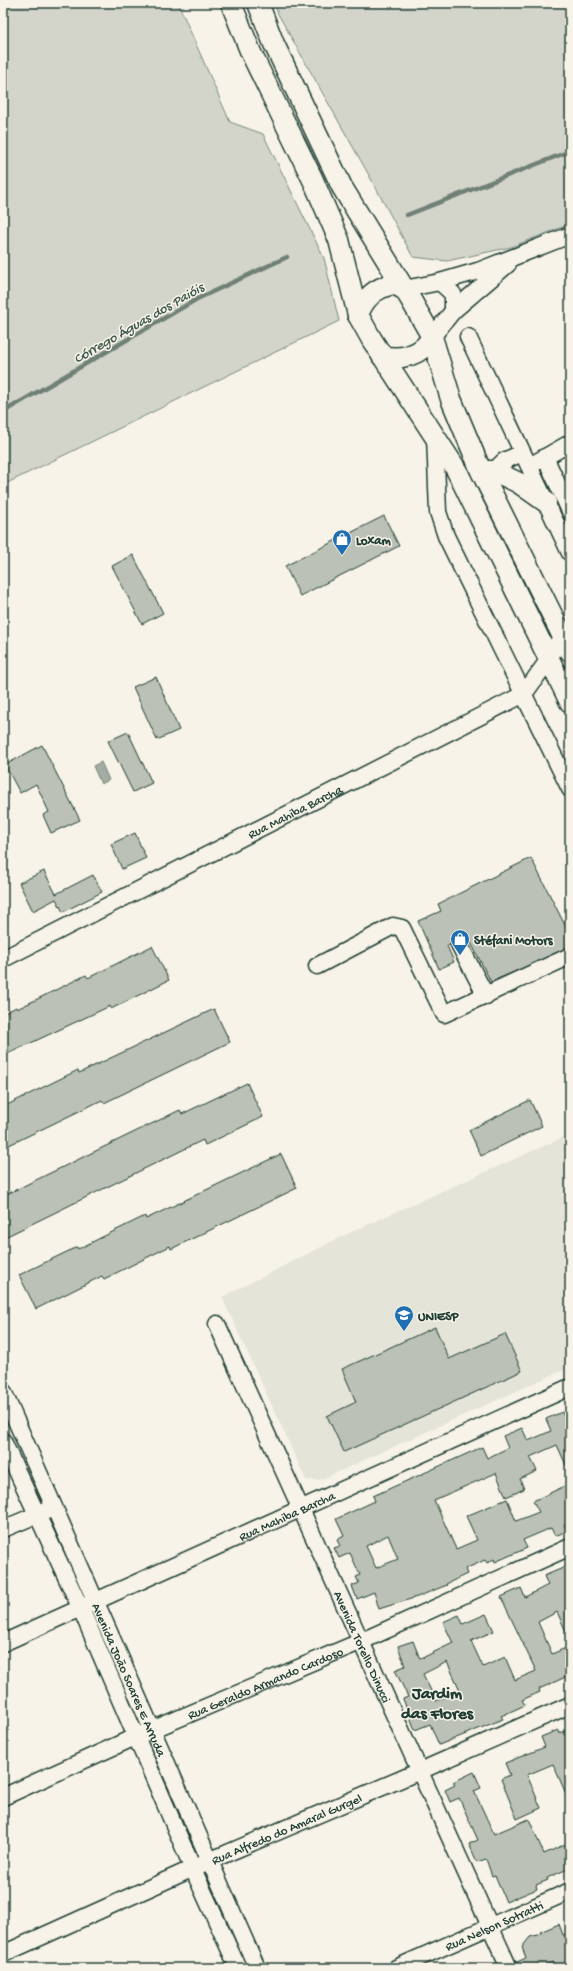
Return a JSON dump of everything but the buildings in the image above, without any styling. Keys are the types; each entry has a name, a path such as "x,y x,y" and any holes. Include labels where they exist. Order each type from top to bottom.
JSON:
{"main road":[{"path":"231,3 251,53 313,180 339,240 358,315 382,356 456,469 570,702"},
{"path":"258,3 274,44 342,187 432,338 451,399 487,471 566,643"},
{"path":"358,315 362,306 374,291 393,284 404,289"},
{"path":"382,356 392,358 410,356 426,346 432,338"},
{"path":"487,471 519,483 546,502"}],"street":[{"path":"404,289 440,282 478,271 570,235"},
{"path":"432,338 453,311 520,254"},
{"path":"440,282 453,294 453,311"},
{"path":"468,337 570,553"},
{"path":"435,436 438,512 444,530 570,789"},
{"path":"487,471 504,461 545,457 570,443"},
{"path":"545,457 570,511"},
{"name":"Rua Mahiba Barcha","path":"3,959 524,694 549,659 566,643"},
{"path":"317,966 392,926 397,926 402,928 444,1014 486,996 570,956"},
{"path":"459,944 486,996"},
{"name":"Avenida Torello Dinucci","path":"217,1324 509,1968"},
{"name":"Rua Mahiba Barcha","path":"3,1643 97,1602 570,1387"},
{"name":"Avenida João Soares E Arruda","path":"3,1392 97,1602 257,1968"},
{"name":"Avenida João Soares E Arruda","path":"3,1441 81,1609 135,1737 238,1968"},
{"path":"3,1529 55,1507"},
{"name":"Rua Geraldo Armando Cardoso","path":"3,1797 135,1737 362,1641 570,1546"},
{"path":"66,1576 82,1568"},
{"name":"Rua Alfredo do Amaral Gurgel","path":"3,1954 209,1861 570,1705"},
{"name":"Rua Nelson Sotratti","path":"396,1968 570,1891"}],"shaded area":[{"path":"3,3 178,3 230,122 263,134 324,258 339,321 3,485"},
{"path":"274,3 570,3 570,224 511,247 447,261 413,257 370,177 278,14"},
{"path":"101,762 109,780 101,784 93,766"},
{"name":"UNIESP","path":"566,1136 570,1146 570,1367 320,1480 306,1480 222,1297 349,1233"}],"waterway":[{"name":"Córrego Águas dos Paióis","path":"407,215 570,151"},
{"name":"Córrego Águas dos Paióis","path":"3,412 197,299 287,257"}],"place":[{"name":"Loxam","path":"342,556"},
{"name":"Stéfani Motors","path":"460,956"},
{"name":"UNIESP","path":"404,1332"}],"district":[{"name":"Jardim das Flores","path":"437,1702"}]}
